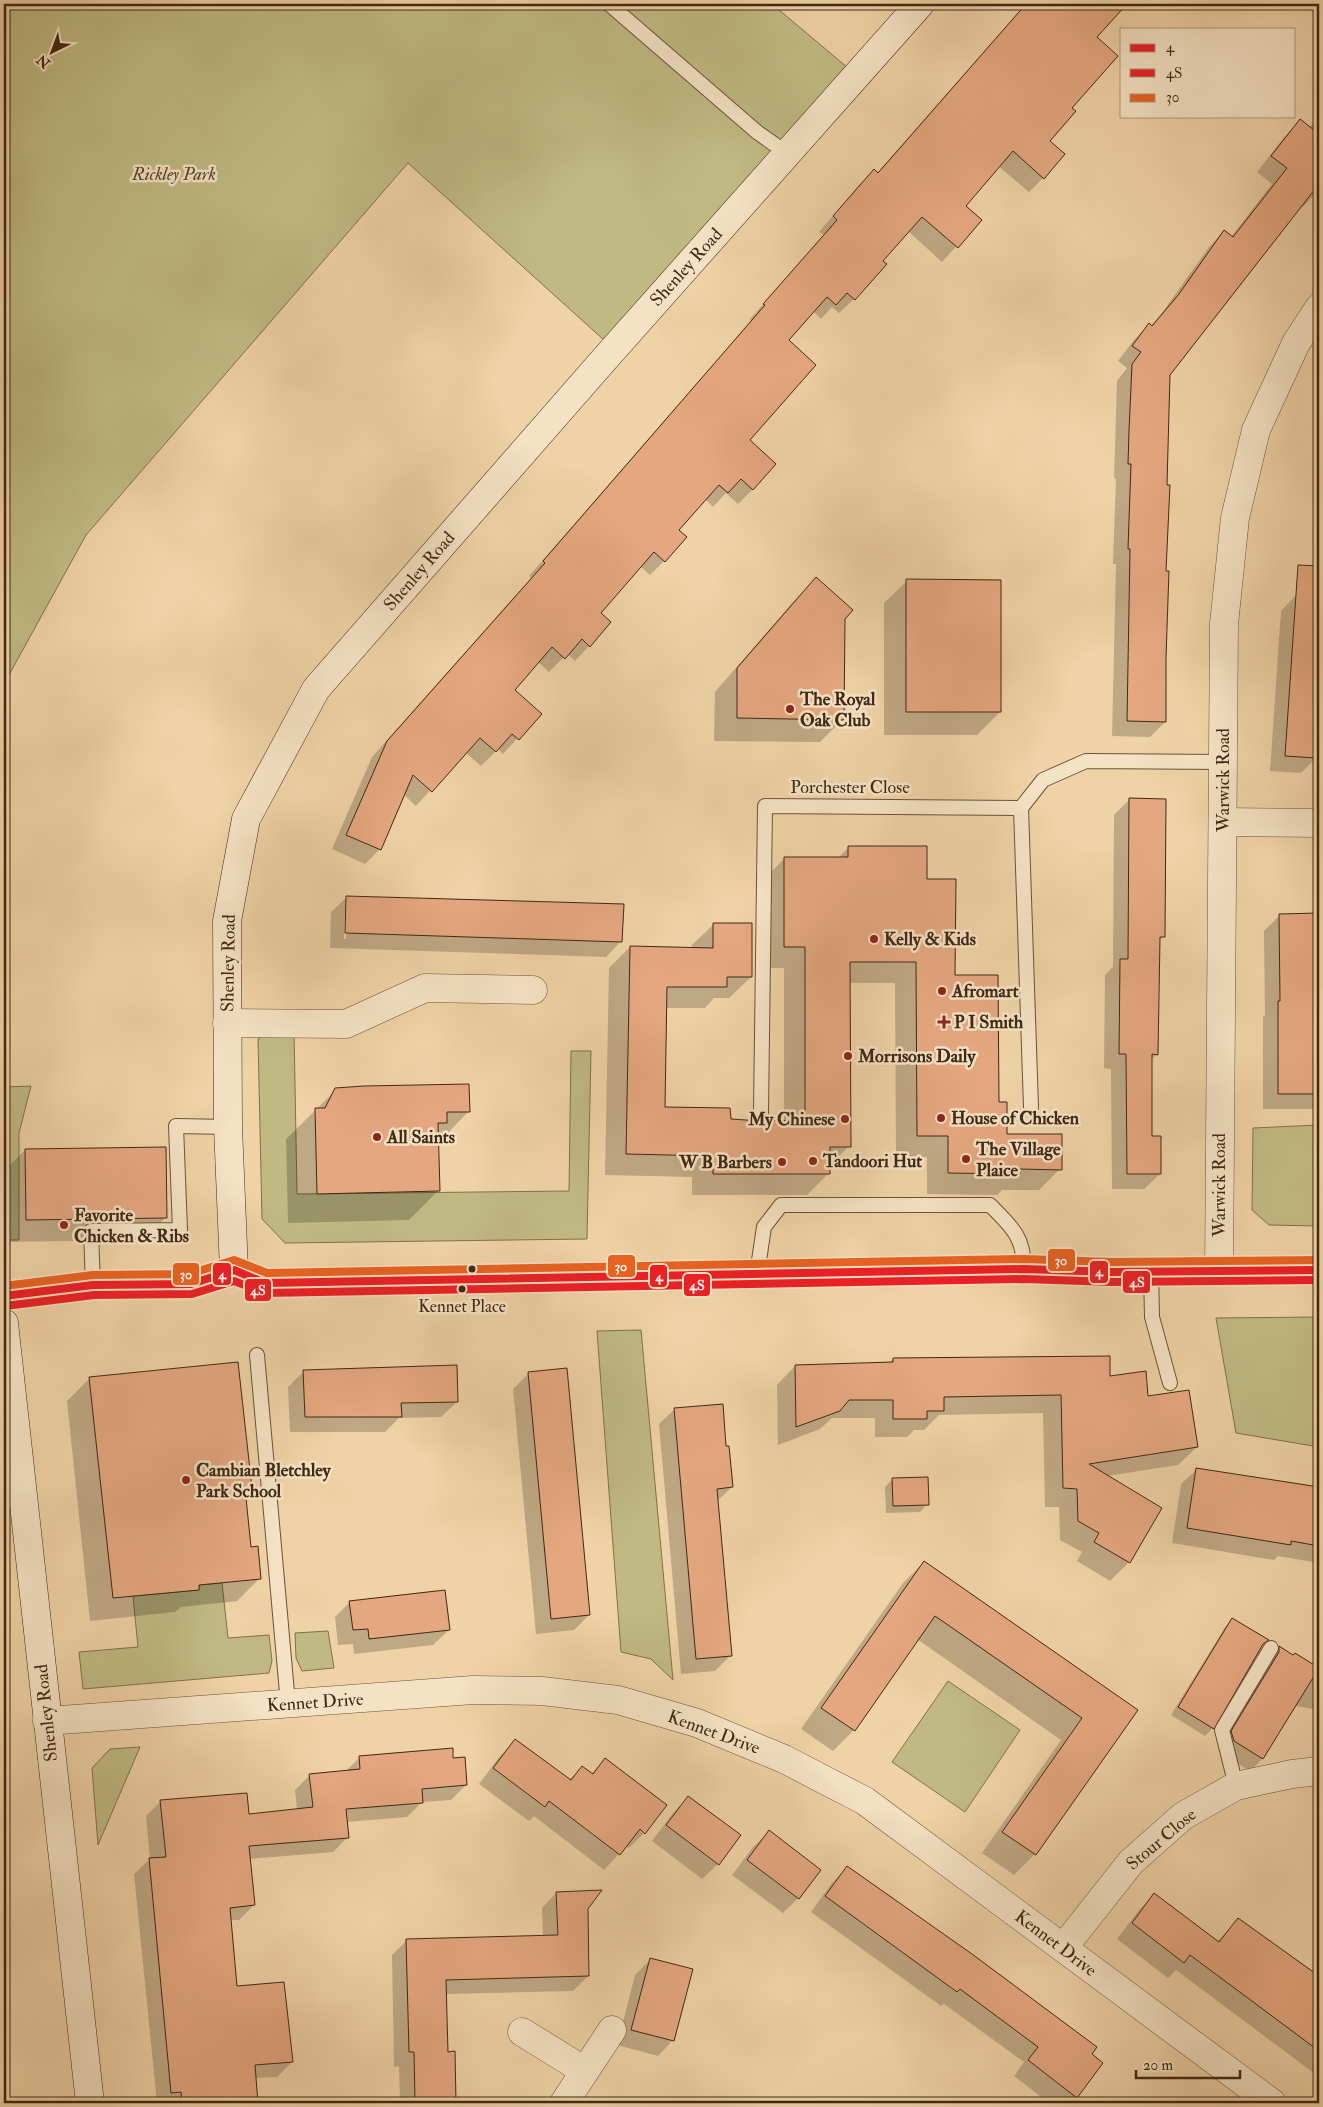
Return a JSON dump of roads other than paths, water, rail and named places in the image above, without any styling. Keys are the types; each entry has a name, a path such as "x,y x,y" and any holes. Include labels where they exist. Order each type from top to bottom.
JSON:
{"street":[{"name":"Shenley Road","path":"234,1270 228,1127 227,921 246,819 316,689 920,4"},
{"name":"Warwick Road","path":"1219,1271 1224,624 1235,518 1256,430 1296,343 1319,308"},
{"path":"1223,822 1319,823"},
{"path":"227,1023 346,1024 426,988 533,990"},
{"path":"4,1296 93,1285 191,1284 234,1270 265,1283 1024,1270 1319,1270"},
{"name":"Shenley Road","path":"4,1323 90,2103"},
{"name":"Kennet Drive","path":"47,1721 473,1690 542,1690 618,1700 696,1723 784,1759 865,1801 1269,2103"},
{"name":"Stour Close","path":"1063,1948 1131,1862 1183,1816 1236,1786 1292,1774 1319,1771"},
{"path":"564,2103 612,2030"},
{"path":"522,2032 585,2072"}],"lane":[{"path":"609,4 757,132 788,154"},
{"path":"1031,1108 1021,808 1043,780 1086,761 1223,762"},
{"name":"Porchester Close","path":"762,1112 765,806 1021,808"},
{"path":"93,1285 91,1232 180,1230 176,1126 228,1127"},
{"path":"758,1274 764,1227 781,1205 990,1205 1013,1229 1024,1251 1024,1270"},
{"path":"1151,1271 1152,1317 1170,1383"},
{"path":"257,1355 288,1704"},
{"path":"1236,1786 1222,1730 1271,1648"}],"place":[{"name":"The Royal Oak Club","path":"790,709"},
{"name":"Kelly & Kids","path":"874,939"},
{"name":"Afromart","path":"942,991"},
{"name":"P I Smith","path":"944,1022"},
{"name":"Morrisons Daily","path":"848,1056"},
{"name":"House of Chicken","path":"941,1118"},
{"name":"My Chinese","path":"845,1119"},
{"name":"All Saints","path":"377,1137"},
{"name":"The Village Plaice","path":"966,1159"},
{"name":"Tandoori Hut","path":"813,1161"},
{"name":"W B Barbers","path":"782,1162"},
{"name":"Favorite Chicken & Ribs","path":"64,1225"},
{"name":"Kennet Place","path":"462,1289"},
{"name":"Cambian Bletchley Park School","path":"186,1480"}],"park label":[{"name":"Rickley Park","path":"174,174"}]}
